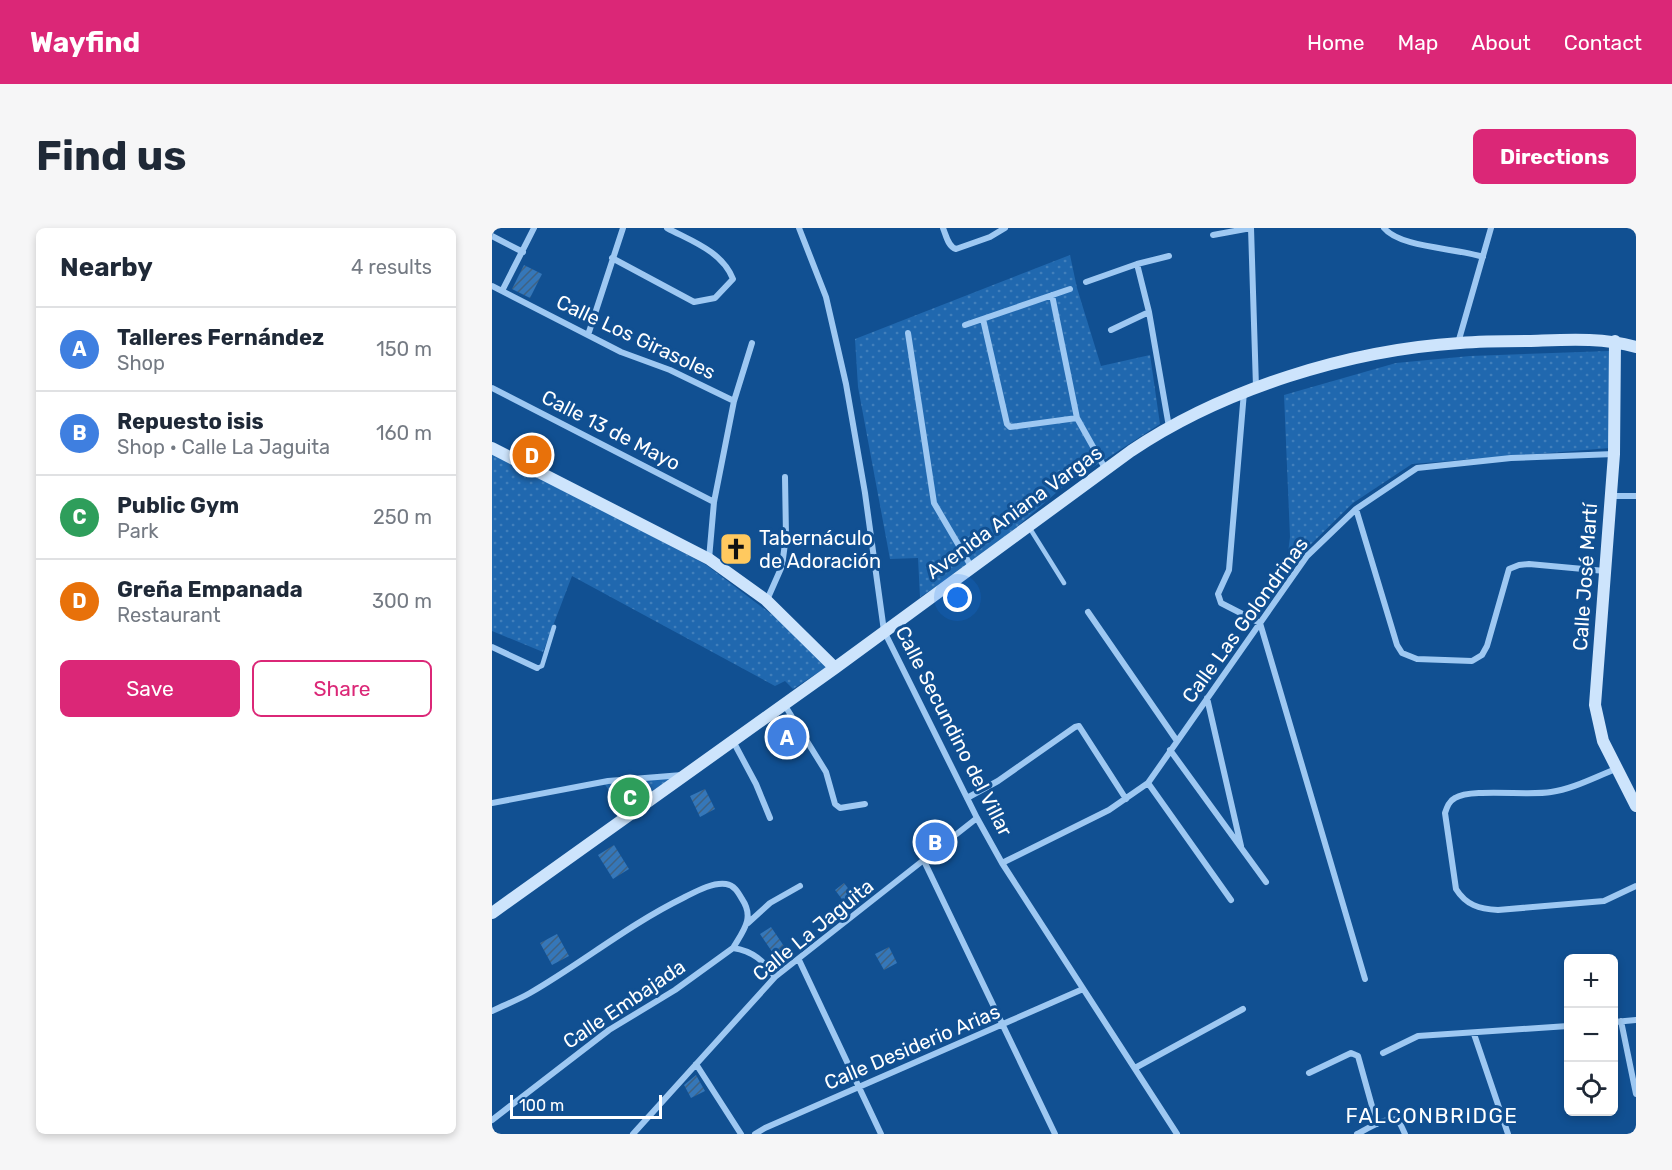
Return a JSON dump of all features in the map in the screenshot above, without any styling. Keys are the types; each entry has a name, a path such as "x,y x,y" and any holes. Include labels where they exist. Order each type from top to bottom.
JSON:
{"main road":[{"name":"Avenida Aniana Vargas","path":"492,913 835,668 1106,470 1169,428 1244,391 1322,367 1389,352 1458,343 1616,341 1636,347"},
{"name":"Calle José Martí","path":"1616,341 1614,454 1595,705 1603,741 1636,806"},
{"path":"492,448 709,560 766,600 835,668"}],"street":[{"path":"502,291 534,228"},
{"path":"588,335 623,228"},
{"path":"612,258 694,302 715,298 733,279 730,270 713,252 667,228"},
{"name":"Calle Secundino del Villar","path":"799,228 826,297 846,384 884,631 977,818 1002,863 1175,1133"},
{"path":"943,228 952,248 956,249 990,237 1005,228"},
{"path":"1213,235 1251,228 1256,387"},
{"path":"1384,228 1388,233 1407,242 1483,257"},
{"path":"1458,343 1491,228"},
{"path":"492,236 523,252"},
{"path":"1086,282 1137,264 1169,256"},
{"path":"1137,264 1149,312 1169,428"},
{"name":"Calle Los Girasoles","path":"492,286 621,352 670,370 734,401"},
{"path":"964,325 1070,289"},
{"path":"1052,295 1077,418 1106,470"},
{"path":"1111,330 1149,312"},
{"path":"983,319 1007,424 1010,427 1077,418"},
{"path":"908,333 934,503 972,568"},
{"path":"709,560 714,502 734,401 752,343"},
{"name":"Calle 13 de Mayo","path":"492,388 714,502"},
{"path":"1244,391 1228,570 1218,598 1221,603 1260,622 1365,979"},
{"name":"Calle Las Golondrinas","path":"1002,863 1109,810 1148,783 1307,556 1356,509 1417,468 1511,458 1614,454"},
{"path":"766,600 782,566 786,536 785,477"},
{"path":"1611,496 1636,496"},
{"path":"1356,509 1397,645 1402,653 1417,659 1472,661 1482,655 1487,646 1509,569 1529,564 1606,571"},
{"path":"1088,612 1177,741"},
{"path":"492,648 537,668"},
{"path":"1207,698 1242,849"},
{"path":"784,704 826,772 835,804 840,808 865,804"},
{"path":"967,798 998,781 1079,726 1126,799"},
{"path":"733,741 756,784 770,818"},
{"path":"1170,750 1266,882"},
{"path":"1616,769 1564,790 1549,793 1470,794 1454,798 1448,804 1445,813 1456,889 1461,898 1471,905 1498,910 1604,901 1636,886"},
{"path":"492,803 608,781 686,775"},
{"path":"1148,783 1231,900"},
{"name":"Calle La Jaguita","path":"633,1134 776,977 977,818"},
{"path":"924,861 1055,1134"},
{"path":"492,1011 529,994 612,938 665,907 700,890 718,884 728,884 736,889 747,906 748,923"},
{"path":"776,977 757,957 745,950 733,948 748,923 770,903 800,886"},
{"name":"Calle Embajada","path":"492,1120 609,1030 675,990 733,948"},
{"path":"799,960 880,1134"},
{"name":"Calle Desiderio Arias","path":"755,1134 1083,989"},
{"path":"1135,1068 1243,1009"},
{"path":"1618,1022 1636,1020"},
{"path":"1383,1053 1418,1036 1564,1026"},
{"path":"1618,1026 1636,1094"},
{"path":"1474,1034 1508,1134"},
{"path":"1310,1073 1351,1053 1358,1056 1377,1124"},
{"path":"696,1064 741,1134"},
{"path":"1357,1134 1393,1119 1397,1121 1405,1134"}],"lane":[{"path":"1029,526 1064,583"},
{"path":"537,668 542,666 554,627"}],"shaded area":[{"path":"1070,255 1077,288 1101,366 1150,355 1160,424 1064,486 982,557 920,597 918,558 890,559 858,387 855,339"},
{"path":"1609,351 1610,448 1412,464 1353,503 1306,549 1285,577 1290,537 1284,395 1396,363 1470,356"},
{"path":"492,452 705,564 783,623 828,666 793,689 785,681 775,686 572,576 543,652 492,631"},
{"path":"681,776 623,812 604,783"}],"building":[{"path":"524,265 542,274 530,298 512,289"},
{"path":"725,537 750,540 744,564 723,553"},
{"path":"705,789 715,809 700,817 690,796"},
{"path":"614,845 629,869 613,879 598,855"},
{"path":"844,883 860,904 851,911 835,890"},
{"path":"771,927 788,952 777,959 760,934"},
{"path":"557,934 569,956 552,965 540,943"},
{"path":"889,947 897,963 884,970 875,954"},
{"path":"696,1075 705,1091 691,1098 684,1085"}],"place":[{"name":"Greña Empanada","path":"532,455"},
{"name":"Tabernáculo de Adoración","path":"736,549"},
{"name":"Talleres Fernández","path":"787,737"},
{"name":"Public Gym","path":"630,797"},
{"name":"Repuesto isis","path":"935,842"}],"district":[{"name":"FALCONBRIDGE","path":"1432,1116"}]}
